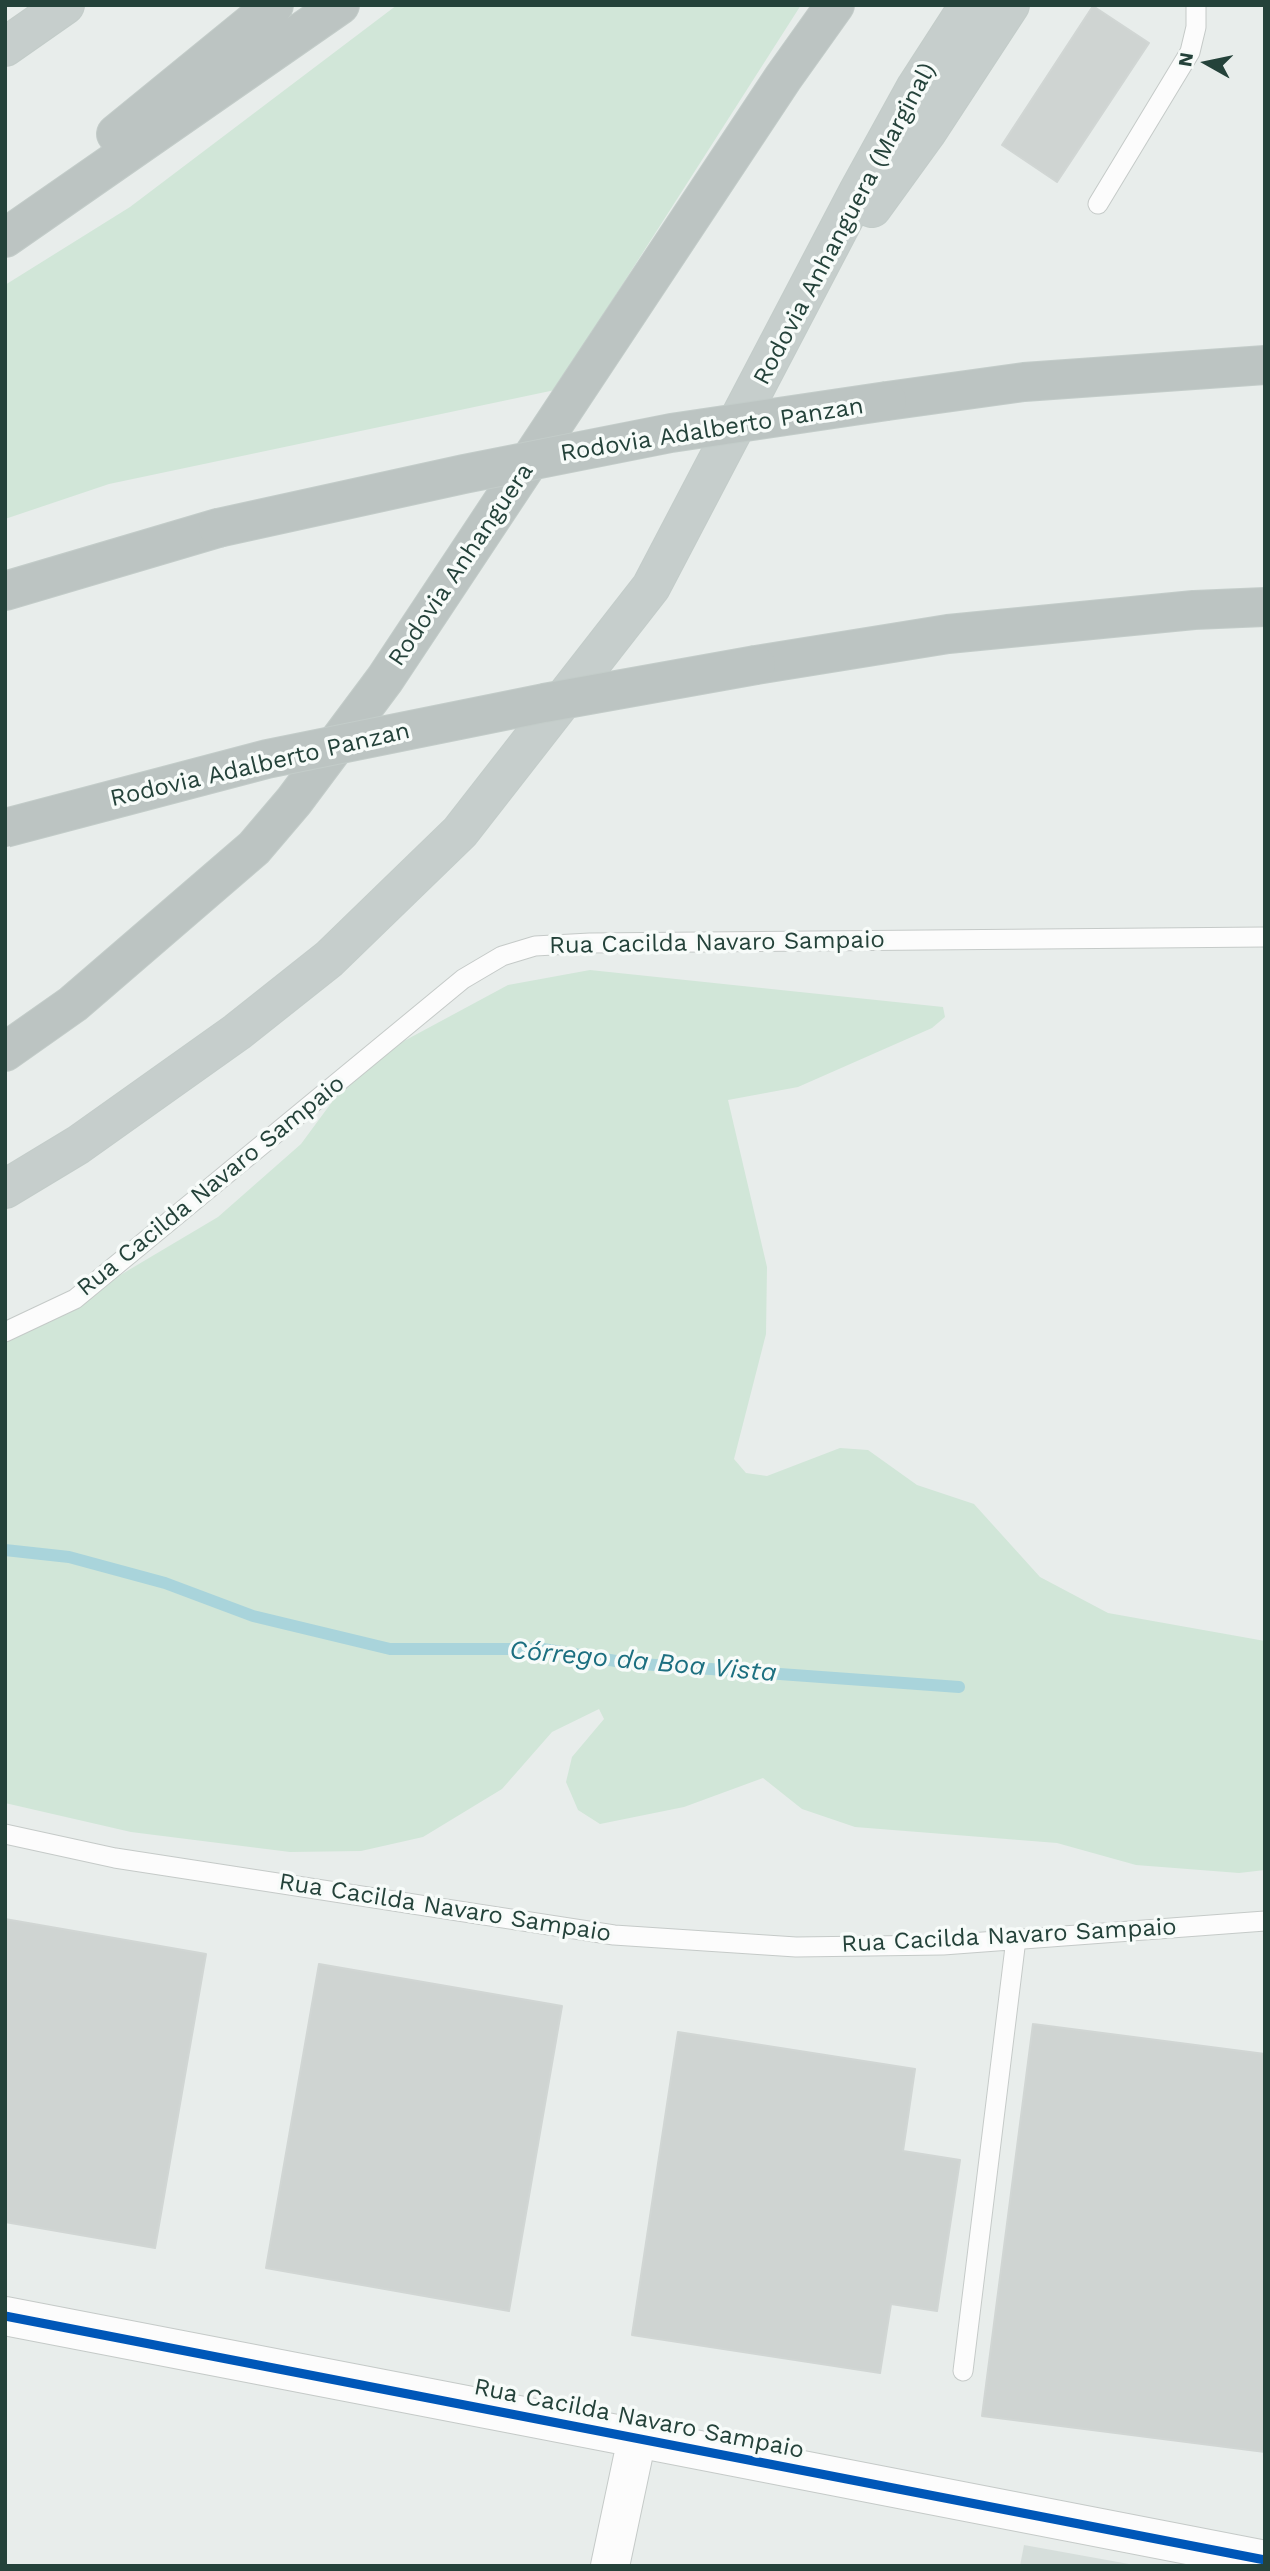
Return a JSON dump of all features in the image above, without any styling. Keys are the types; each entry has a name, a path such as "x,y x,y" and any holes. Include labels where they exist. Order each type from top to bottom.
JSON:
{"highway":[{"path":"5,47 65,5"},
{"path":"5,225 274,5"},
{"path":"5,238 340,5"},
{"name":"Rodovia Anhanguera","path":"5,1052 74,1004 254,848 294,801 386,679 783,78 835,5"},
{"name":"Rodovia Anhanguera (Marginal)","path":"5,1189 78,1145 247,1024 329,959 460,832 651,587 858,192 916,87 969,5"},
{"path":"810,286 921,141 1010,5"},
{"name":"Rodovia Adalberto Panzan","path":"5,591 218,528 658,435 1024,382 1265,365"},
{"name":"Rodovia Adalberto Panzan","path":"5,828 267,759 544,703 756,665 948,634 1194,610 1265,607"}],"street":[{"name":"Rua Cacilda Navaro Sampaio","path":"5,2316 637,2438 1207,2557 1265,2560"},
{"path":"610,2566 637,2438"}],"lane":[{"path":"1098,204 1189,52 1196,27 1196,5"},
{"name":"Rua Cacilda Navaro Sampaio","path":"5,1332 75,1298 463,979 502,956 535,946 618,943 1265,937"},
{"name":"Rua Cacilda Navaro Sampaio","path":"5,1834 116,1858 614,1935 796,1947 943,1945 1265,1921"},
{"path":"962,2371 1016,1940"}],"shaded area":[{"path":"1024,2545 1140,2566 1020,2566"}],"green space":[{"path":"397,5 801,5 555,390 109,484 5,519 5,285 130,207"},
{"path":"590,970 943,1007 945,1017 932,1028 798,1087 728,1100 767,1267 766,1334 734,1459 746,1473 767,1476 840,1448 868,1450 917,1485 974,1504 1040,1577 1108,1613 1265,1641 1265,1870 1239,1873 1136,1865 1057,1843 855,1827 802,1809 763,1778 684,1807 600,1824 578,1810 566,1782 572,1757 604,1719 599,1709 552,1732 502,1789 423,1837 361,1851 290,1852 131,1832 5,1803 5,1331 90,1293 218,1217 301,1144 343,1087 378,1055 508,985"}],"building":[{"path":"1093,6 1149,43 1057,182 1002,145"},
{"path":"5,1919 206,1954 155,2248 5,2222"},
{"path":"319,1964 562,2006 509,2311 266,2268"},
{"path":"1033,2024 1265,2054 1265,2452 982,2416"},
{"path":"678,2032 915,2069 903,2151 960,2160 937,2311 891,2304 880,2373 632,2335"}],"waterway":[{"name":"Córrego da Boa Vista","path":"5,1550 69,1557 165,1583 253,1616 390,1649 543,1649 628,1663 959,1687"}],"cycle path":[{"path":"5,2316 1265,2560"}]}
